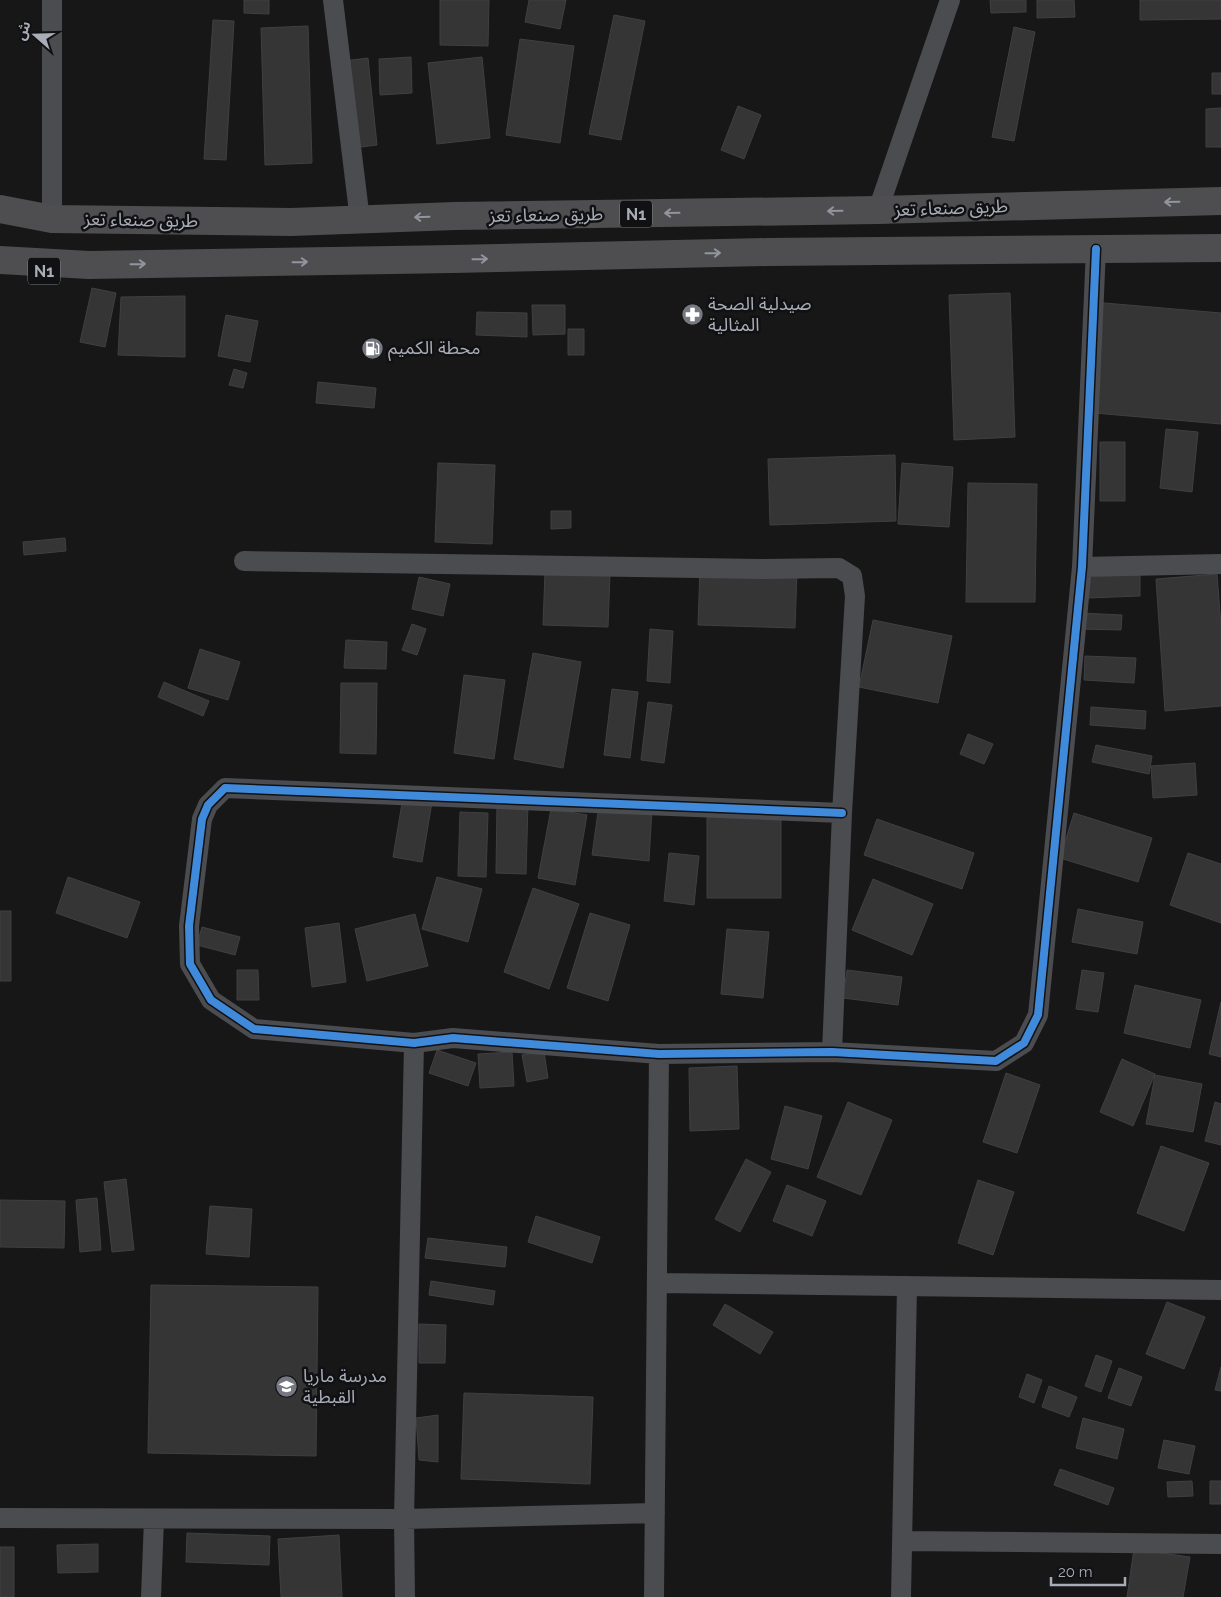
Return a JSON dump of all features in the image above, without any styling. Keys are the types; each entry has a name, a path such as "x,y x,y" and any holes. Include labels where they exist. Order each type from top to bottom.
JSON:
{"highway":[{"name":"طريق صنعاء تعز","path":"0,209 52,219 292,222 455,216 878,210 1221,201"},
{"path":"453,259 455,216"},
{"name":"طريق صنعاء تعز","path":"0,228 52,219"},
{"name":"N1","path":"0,260 89,265 768,252 1221,248"},
{"name":"N1","path":"0,278 89,265"}],"street":[{"path":"52,0 52,219"},
{"path":"333,0 360,220"},
{"path":"878,210 950,0"},
{"path":"842,813 225,788 208,805 202,819 189,926 190,964 211,1000 254,1029 414,1043 453,1038 659,1054 832,1052 996,1061 1024,1043 1038,1016 1082,567 1096,249"},
{"path":"244,561 761,569 839,568 852,576 855,596 842,813 832,1052"},
{"path":"1082,567 1221,564"},
{"path":"405,1597 404,1518 414,1043"},
{"path":"654,1597 659,1054"},
{"path":"657,1282 1221,1290"},
{"path":"901,1597 907,1286"},
{"path":"0,1518 404,1518 655,1513"},
{"path":"151,1597 154,1519"},
{"path":"902,1541 1221,1544"}],"building":[{"path":"244,0 269,0 269,14 244,13"},
{"path":"440,0 489,0 488,46 440,45"},
{"path":"529,0 566,0 560,29 525,22"},
{"path":"990,0 1026,0 1026,12 991,13"},
{"path":"1037,0 1074,0 1075,17 1037,18"},
{"path":"1140,0 1221,0 1221,19 1140,20"},
{"path":"614,15 645,21 621,140 589,134"},
{"path":"213,20 234,21 226,160 204,159"},
{"path":"308,26 312,163 265,165 261,28"},
{"path":"1014,27 1035,32 1014,141 992,137"},
{"path":"520,39 574,46 560,143 506,135"},
{"path":"411,57 412,93 380,95 379,59"},
{"path":"482,57 490,138 437,144 428,63"},
{"path":"368,58 377,145 353,148 344,61"},
{"path":"1212,73 1221,73 1221,94 1212,94"},
{"path":"738,106 761,115 744,159 721,150"},
{"path":"1221,108 1221,147 1206,147 1206,109"},
{"path":"92,288 116,293 105,347 80,342"},
{"path":"1010,293 1015,437 954,440 949,295"},
{"path":"185,296 185,357 118,355 121,297"},
{"path":"1093,302 1221,313 1221,424 1083,412"},
{"path":"532,305 565,305 565,334 533,335"},
{"path":"477,312 527,313 527,337 476,335"},
{"path":"226,315 258,321 250,362 218,356"},
{"path":"568,329 584,329 584,355 568,355"},
{"path":"234,369 247,373 243,388 229,385"},
{"path":"318,382 376,388 374,408 316,403"},
{"path":"1166,429 1198,432 1192,492 1160,488"},
{"path":"1100,442 1125,442 1125,501 1100,501"},
{"path":"895,455 896,521 770,525 768,459"},
{"path":"438,463 495,465 492,544 435,542"},
{"path":"902,463 953,467 949,527 898,524"},
{"path":"968,483 1037,484 1035,602 966,602"},
{"path":"551,511 571,511 571,528 551,529"},
{"path":"65,538 66,551 24,555 23,542"},
{"path":"700,568 797,571 795,628 698,625"},
{"path":"545,572 610,574 608,627 543,625"},
{"path":"1140,572 1140,596 1087,598 1087,574"},
{"path":"1217,574 1221,627 1221,706 1165,711 1156,579"},
{"path":"419,577 450,584 443,616 412,609"},
{"path":"1081,613 1122,615 1121,630 1080,629"},
{"path":"873,620 952,636 938,703 859,687"},
{"path":"412,624 426,629 417,655 402,650"},
{"path":"650,629 673,631 670,683 647,681"},
{"path":"346,640 387,642 386,669 344,668"},
{"path":"200,649 240,662 228,700 188,688"},
{"path":"533,653 581,662 563,768 514,759"},
{"path":"1085,656 1136,658 1134,683 1084,680"},
{"path":"464,675 505,680 494,759 454,753"},
{"path":"164,682 209,701 203,716 158,697"},
{"path":"341,683 377,683 376,754 340,753"},
{"path":"612,689 638,692 630,758 604,755"},
{"path":"648,702 672,705 664,763 641,760"},
{"path":"1091,707 1146,711 1145,729 1090,725"},
{"path":"968,734 993,744 984,764 960,754"},
{"path":"1096,745 1152,756 1149,774 1092,762"},
{"path":"1195,763 1197,795 1153,798 1151,766"},
{"path":"403,797 432,802 422,862 393,857"},
{"path":"497,803 528,803 526,874 496,873"},
{"path":"551,809 587,815 575,885 538,878"},
{"path":"652,809 649,861 592,855 598,812"},
{"path":"460,812 488,813 486,877 458,876"},
{"path":"1074,813 1152,838 1138,882 1060,858"},
{"path":"707,815 781,815 781,898 707,898"},
{"path":"877,819 974,853 962,889 864,855"},
{"path":"669,853 699,856 694,905 664,901"},
{"path":"1188,853 1221,864 1221,923 1170,905"},
{"path":"68,877 140,902 127,938 56,913"},
{"path":"437,877 482,889 468,942 422,929"},
{"path":"873,879 933,904 912,955 852,930"},
{"path":"533,888 579,904 549,989 504,972"},
{"path":"1078,909 1143,922 1137,954 1072,942"},
{"path":"0,911 11,911 11,981 0,981"},
{"path":"590,913 630,925 608,1001 567,988"},
{"path":"415,914 428,966 367,981 355,929"},
{"path":"339,923 346,982 312,987 305,928"},
{"path":"202,927 240,937 235,955 197,945"},
{"path":"727,929 769,932 763,998 721,994"},
{"path":"237,970 258,970 259,1000 237,1000"},
{"path":"847,970 902,977 898,1005 843,998"},
{"path":"1082,970 1104,973 1098,1012 1076,1009"},
{"path":"1135,985 1201,1000 1190,1048 1124,1033"},
{"path":"1221,1002 1221,1057 1209,1054"},
{"path":"437,1050 476,1063 468,1086 429,1073"},
{"path":"512,1052 514,1086 480,1088 478,1054"},
{"path":"544,1052 548,1078 527,1082 522,1055"},
{"path":"1122,1059 1155,1074 1133,1126 1100,1112"},
{"path":"737,1066 739,1129 690,1131 689,1068"},
{"path":"1006,1073 1040,1085 1017,1153 983,1142"},
{"path":"1155,1075 1202,1084 1193,1132 1146,1124"},
{"path":"848,1102 892,1120 861,1195 817,1177"},
{"path":"1215,1102 1221,1104 1221,1145 1205,1141"},
{"path":"785,1106 822,1116 808,1169 771,1159"},
{"path":"1161,1146 1209,1163 1184,1231 1137,1213"},
{"path":"746,1159 771,1172 740,1232 715,1219"},
{"path":"126,1179 134,1250 112,1252 104,1182"},
{"path":"978,1180 1014,1192 993,1255 958,1243"},
{"path":"787,1185 826,1201 812,1236 773,1221"},
{"path":"97,1198 101,1250 80,1252 76,1200"},
{"path":"0,1200 65,1201 64,1248 0,1247"},
{"path":"210,1206 252,1209 249,1257 206,1254"},
{"path":"536,1216 600,1237 592,1263 528,1242"},
{"path":"428,1238 507,1247 505,1267 425,1258"},
{"path":"431,1281 495,1291 493,1305 429,1295"},
{"path":"151,1285 318,1287 316,1456 148,1453"},
{"path":"1167,1302 1205,1317 1184,1369 1146,1354"},
{"path":"725,1304 773,1332 760,1354 713,1325"},
{"path":"419,1324 446,1325 445,1363 419,1363"},
{"path":"1096,1355 1112,1361 1101,1392 1085,1386"},
{"path":"1221,1367 1221,1391 1215,1390"},
{"path":"1119,1368 1142,1377 1131,1406 1108,1398"},
{"path":"1027,1374 1042,1380 1034,1403 1019,1397"},
{"path":"1049,1386 1077,1397 1069,1417 1042,1407"},
{"path":"464,1393 593,1397 590,1484 461,1479"},
{"path":"438,1415 438,1462 419,1460 416,1418"},
{"path":"1083,1418 1124,1429 1117,1459 1076,1448"},
{"path":"1164,1440 1195,1446 1189,1474 1158,1468"},
{"path":"1060,1469 1114,1488 1108,1505 1054,1485"},
{"path":"1192,1481 1193,1496 1168,1497 1167,1482"},
{"path":"1210,1481 1221,1481 1221,1504 1210,1504"},
{"path":"187,1533 270,1536 269,1565 186,1562"},
{"path":"339,1535 342,1597 281,1597 278,1539"},
{"path":"98,1544 98,1572 58,1573 57,1545"},
{"path":"0,1547 14,1547 14,1597 0,1597"},
{"path":"1134,1549 1190,1557 1183,1597 1127,1597"}],"cycle path":[{"path":"842,813 225,788 208,805 202,819 189,926 190,964 211,1000 254,1029 414,1043 453,1038 659,1054 832,1052 996,1061 1024,1043 1038,1015 1082,567 1096,249"}],"place":[{"name":"صيدلية الصحة المثالية","path":"692,314"},
{"name":"محطة الكميم","path":"372,348"},
{"name":"مدرسة ماريا القبطية","path":"287,1386"}]}
